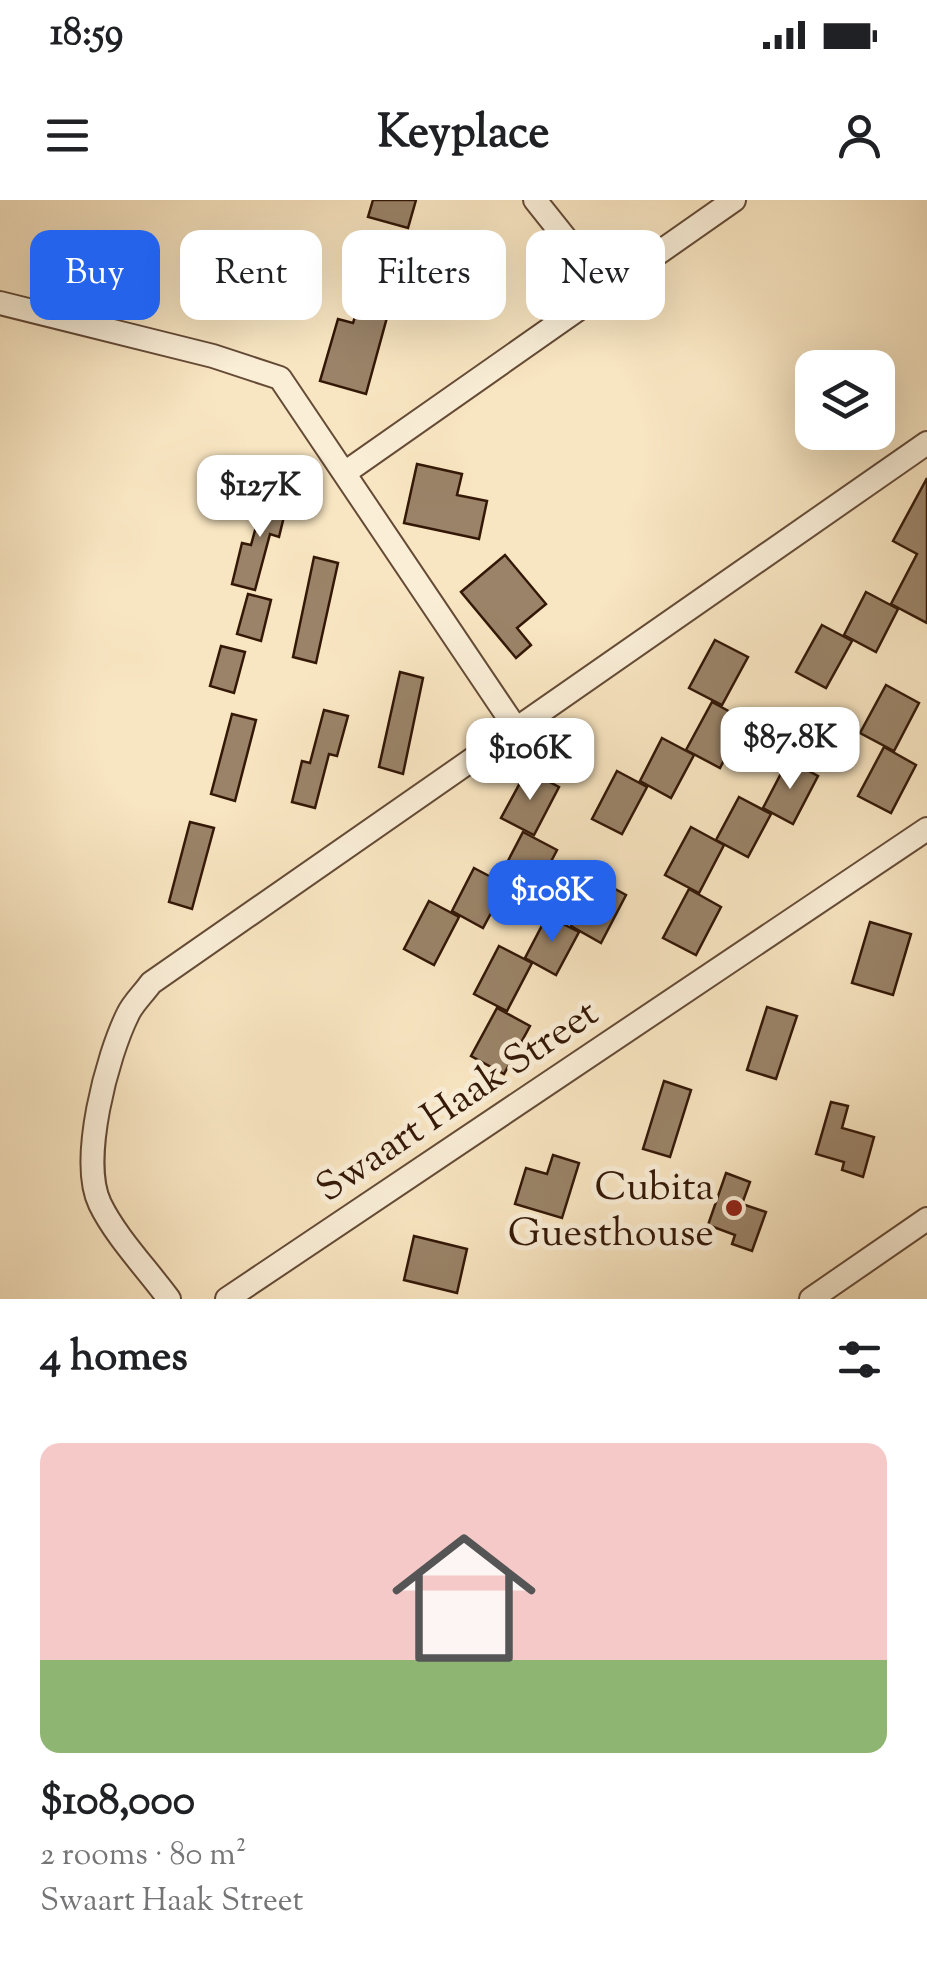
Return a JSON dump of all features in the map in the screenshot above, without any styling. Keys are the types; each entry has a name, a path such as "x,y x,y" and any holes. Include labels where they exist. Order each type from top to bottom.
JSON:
{"street":[{"path":"536,200 559,230"},
{"path":"665,249 734,200"},
{"path":"0,303 214,356 280,378 515,726"},
{"path":"346,472 563,320"},
{"path":"169,1299 100,1204 94,1178 102,1098 129,1012 152,983 927,442"},
{"name":"Swaart Haak Street","path":"226,1299 927,828"},
{"path":"812,1299 927,1219"}],"building":[{"path":"373,200 416,200 408,228 368,217"},
{"path":"338,319 353,323 386,320 366,394 320,381"},
{"path":"417,464 462,474 457,495 487,501 479,539 404,523"},
{"path":"927,478 927,623 891,604 917,554 893,541"},
{"path":"266,490 289,496 279,537 270,534 255,590 232,584 242,543 251,545"},
{"path":"505,555 546,604 517,628 531,645 516,658 461,592"},
{"path":"314,557 338,563 316,663 293,657"},
{"path":"866,592 898,609 876,652 844,635"},
{"path":"248,594 271,600 261,641 237,634"},
{"path":"822,625 852,641 826,688 796,672"},
{"path":"715,640 748,657 722,705 689,688"},
{"path":"221,646 245,652 234,693 210,686"},
{"path":"400,672 423,678 403,774 379,767"},
{"path":"886,685 919,703 894,751 860,733"},
{"path":"712,702 745,720 720,768 686,750"},
{"path":"324,710 348,716 337,756 329,754 315,808 292,802 302,761 310,763"},
{"path":"232,714 256,720 235,801 211,794"},
{"path":"662,738 694,755 671,798 640,781"},
{"path":"884,747 916,765 891,813 858,796"},
{"path":"788,760 818,776 793,824 763,808"},
{"path":"527,770 559,787 534,835 501,818"},
{"path":"617,771 647,787 622,834 592,819"},
{"path":"739,797 771,814 748,857 716,840"},
{"path":"190,822 214,828 192,909 169,902"},
{"path":"691,827 724,845 699,893 665,875"},
{"path":"523,832 557,850 532,898 498,880"},
{"path":"474,868 506,885 483,928 452,911"},
{"path":"597,879 626,895 601,943 571,926"},
{"path":"689,889 721,907 696,955 663,938"},
{"path":"429,901 459,917 434,965 404,949"},
{"path":"547,916 579,932 556,975 525,958"},
{"path":"870,922 911,934 893,995 852,983"},
{"path":"499,946 532,963 507,1011 474,994"},
{"path":"767,1007 797,1016 776,1079 747,1070"},
{"path":"497,1008 530,1026 504,1074 471,1056"},
{"path":"664,1081 691,1090 670,1157 643,1149"},
{"path":"831,1102 848,1106 842,1128 874,1137 863,1177 842,1170 844,1162 816,1154"},
{"path":"553,1155 579,1163 562,1218 515,1204 526,1168 547,1174"},
{"name":"Cubita Guesthouse","path":"726,1173 750,1182 742,1204 766,1212 752,1251 732,1244 735,1235 708,1225"},
{"path":"414,1236 467,1249 457,1293 404,1280"}],"place":[{"name":"Cubita Guesthouse","path":"734,1208"}]}
